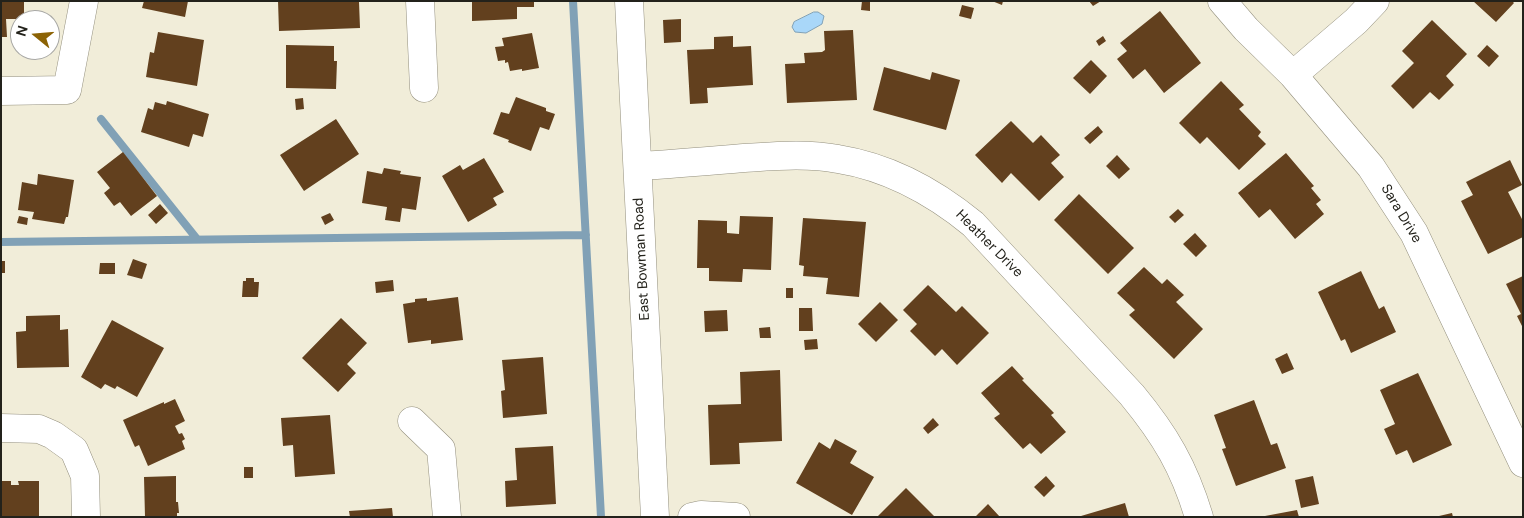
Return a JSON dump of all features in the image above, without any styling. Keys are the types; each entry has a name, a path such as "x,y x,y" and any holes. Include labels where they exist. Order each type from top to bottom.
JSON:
{"street":[{"path":"1,91 67,90 84,1"},
{"path":"420,1 424,88"},
{"name":"East Bowman Road","path":"629,1 655,517"},
{"name":"Sara Drive","path":"1222,1 1246,30 1293,75 1371,167 1414,233 1523,464"},
{"path":"1293,75 1356,21 1375,1"},
{"name":"Heather Drive","path":"638,166 795,155 838,158 881,170 920,187 956,210 973,224 1132,395 1155,424 1186,477 1199,517"},
{"path":"412,421 441,449 447,517"},
{"path":"1,428 39,429 53,435 74,450 85,476 86,517"},
{"path":"692,517 701,515 736,517"}],"water":[{"path":"814,12 824,16 822,24 806,33 795,32 792,27 794,22"}],"building":[{"path":"1,1 24,1 24,10 10,10 10,19 6,19 7,37 1,37"},
{"path":"144,1 188,1 185,17 142,8"},
{"path":"278,1 359,2 360,28 279,31"},
{"path":"472,1 534,1 534,7 517,7 517,19 472,21"},
{"path":"862,1 870,1 870,11 861,10"},
{"path":"992,1 1003,1 1002,5"},
{"path":"1089,1 1101,1 1093,6"},
{"path":"1473,1 1512,1 1514,3 1496,22"},
{"path":"962,5 974,8 971,19 959,16"},
{"path":"1160,11 1201,63 1164,93 1145,69 1133,79 1117,59 1127,51 1120,43"},
{"path":"681,19 681,42 664,43 663,20"},
{"path":"1432,20 1467,54 1446,76 1454,85 1439,100 1430,92 1413,109 1391,86 1414,63 1402,51"},
{"path":"853,30 857,100 787,103 785,64 805,63 804,53 822,52 825,50 824,31"},
{"path":"158,32 204,40 197,86 146,77 150,52 154,53"},
{"path":"532,33 539,68 510,71 508,62 505,63 505,60 498,61 495,47 504,46 502,38"},
{"path":"733,36 733,47 751,46 753,85 707,88 708,103 690,104 687,50 714,49 714,37"},
{"path":"1103,36 1106,41 1099,46 1096,41"},
{"path":"286,45 334,46 334,61 337,61 336,89 286,88"},
{"path":"1487,45 1499,56 1489,67 1477,56"},
{"path":"1091,60 1107,76 1090,94 1073,78"},
{"path":"884,67 930,80 932,72 960,80 946,130 873,110"},
{"path":"1221,81 1244,105 1239,109 1261,132 1258,136 1266,144 1239,170 1207,137 1200,144 1179,123"},
{"path":"516,97 546,108 546,111 555,114 549,130 540,127 531,151 493,134 501,112 509,114"},
{"path":"303,98 304,109 296,110 295,99"},
{"path":"167,101 209,114 203,137 193,134 189,147 141,132 148,108 153,110 155,102 166,105"},
{"path":"336,119 359,154 304,191 280,155"},
{"path":"1011,121 1033,143 1041,135 1060,155 1051,163 1064,177 1039,201 1011,173 1002,183 975,155"},
{"path":"1098,126 1103,132 1090,144 1084,138"},
{"path":"123,152 157,196 131,216 120,202 114,206 104,193 110,188 97,172"},
{"path":"1286,153 1314,186 1311,188 1321,200 1316,204 1324,214 1295,239 1270,209 1259,218 1238,193"},
{"path":"1117,155 1130,169 1119,179 1106,166"},
{"path":"484,158 504,192 493,198 497,205 468,222 442,176 460,165 463,170"},
{"path":"1510,160 1522,185 1508,192 1523,221 1523,237 1488,254 1461,201 1473,195 1466,182"},
{"path":"384,168 401,171 400,174 421,177 416,210 402,208 400,222 385,220 387,207 362,203 367,171 382,174"},
{"path":"38,174 74,180 68,217 66,217 64,224 32,219 34,212 18,210 22,182 37,185"},
{"path":"1079,194 1134,248 1108,274 1054,220"},
{"path":"160,204 168,213 156,224 148,215"},
{"path":"1178,209 1184,215 1175,223 1169,217"},
{"path":"330,213 334,220 325,225 321,217"},
{"path":"19,216 28,218 27,225 17,223"},
{"path":"740,216 773,217 771,270 743,269 742,282 709,281 709,268 697,268 698,220 727,221 727,233 739,234"},
{"path":"803,218 866,222 859,297 826,294 828,278 803,276 804,266 799,265"},
{"path":"1195,233 1207,246 1196,257 1183,244"},
{"path":"133,259 147,264 142,279 127,275"},
{"path":"1,261 5,261 5,273 1,273"},
{"path":"100,263 115,263 115,274 99,274"},
{"path":"1144,267 1162,284 1167,279 1184,295 1176,302 1203,329 1174,359 1129,315 1135,310 1117,293"},
{"path":"1361,271 1379,309 1384,306 1396,332 1351,353 1345,339 1341,341 1318,292"},
{"path":"1523,276 1523,328 1517,316 1521,314 1506,284"},
{"path":"246,278 254,278 254,282 259,282 258,297 242,297 243,281 246,281"},
{"path":"393,280 394,291 376,293 375,282"},
{"path":"928,285 956,312 962,306 989,333 957,365 942,349 935,356 910,331 917,324 903,310"},
{"path":"786,288 793,288 793,298 786,298"},
{"path":"458,297 463,340 431,344 431,340 408,343 403,304 415,302 415,299 427,298 427,301"},
{"path":"880,302 898,320 876,342 858,324"},
{"path":"799,308 812,308 813,331 799,331"},
{"path":"727,310 728,331 705,332 704,311"},
{"path":"60,315 60,330 68,329 69,367 17,368 16,332 26,331 26,316"},
{"path":"341,318 367,343 347,364 356,373 338,392 302,358"},
{"path":"112,320 164,348 137,397 117,386 115,389 105,384 101,389 81,377"},
{"path":"770,327 771,338 760,338 759,328"},
{"path":"817,339 818,349 805,350 804,340"},
{"path":"1287,353 1294,369 1282,374 1275,359"},
{"path":"543,357 547,414 503,418 501,391 505,390 502,360"},
{"path":"1012,366 1024,379 1022,380 1054,413 1051,415 1066,432 1041,454 1030,443 1023,449 994,418 1000,414 981,393"},
{"path":"780,370 782,441 739,443 740,464 710,465 708,405 741,404 740,372"},
{"path":"1418,373 1452,445 1413,463 1407,450 1396,455 1384,429 1395,424 1380,390"},
{"path":"175,399 185,421 175,426 179,434 182,433 185,439 182,441 185,449 148,466 139,445 135,447 123,420"},
{"path":"1254,400 1271,445 1277,443 1286,468 1236,486 1222,449 1226,448 1214,415"},
{"path":"330,415 335,474 295,477 293,445 283,446 281,418"},
{"path":"933,418 939,425 928,434 923,428"},
{"path":"835,439 857,451 850,463 874,477 852,515 796,483 819,442 830,449"},
{"path":"553,446 556,504 506,507 505,481 517,480 515,448"},
{"path":"244,467 253,467 253,478 244,478"},
{"path":"176,476 176,502 178,502 179,513 177,513 177,517 145,517 144,477"},
{"path":"1046,476 1055,486 1044,497 1034,487"},
{"path":"1313,476 1319,504 1301,508 1295,480"},
{"path":"1,481 11,481 11,485 19,485 18,481 39,481 39,517 1,517"},
{"path":"906,488 935,517 877,517"},
{"path":"1125,503 1129,517 1081,517 1081,516"},
{"path":"988,504 1000,517 975,517"},
{"path":"392,508 393,517 350,517 349,511"},
{"path":"1297,510 1299,517 1265,517 1265,516"},
{"path":"1452,513 1453,517 1439,517 1439,516"}],"waterway":[{"path":"573,1 601,517"},
{"path":"101,119 197,239"},
{"path":"1,242 586,235"}]}
